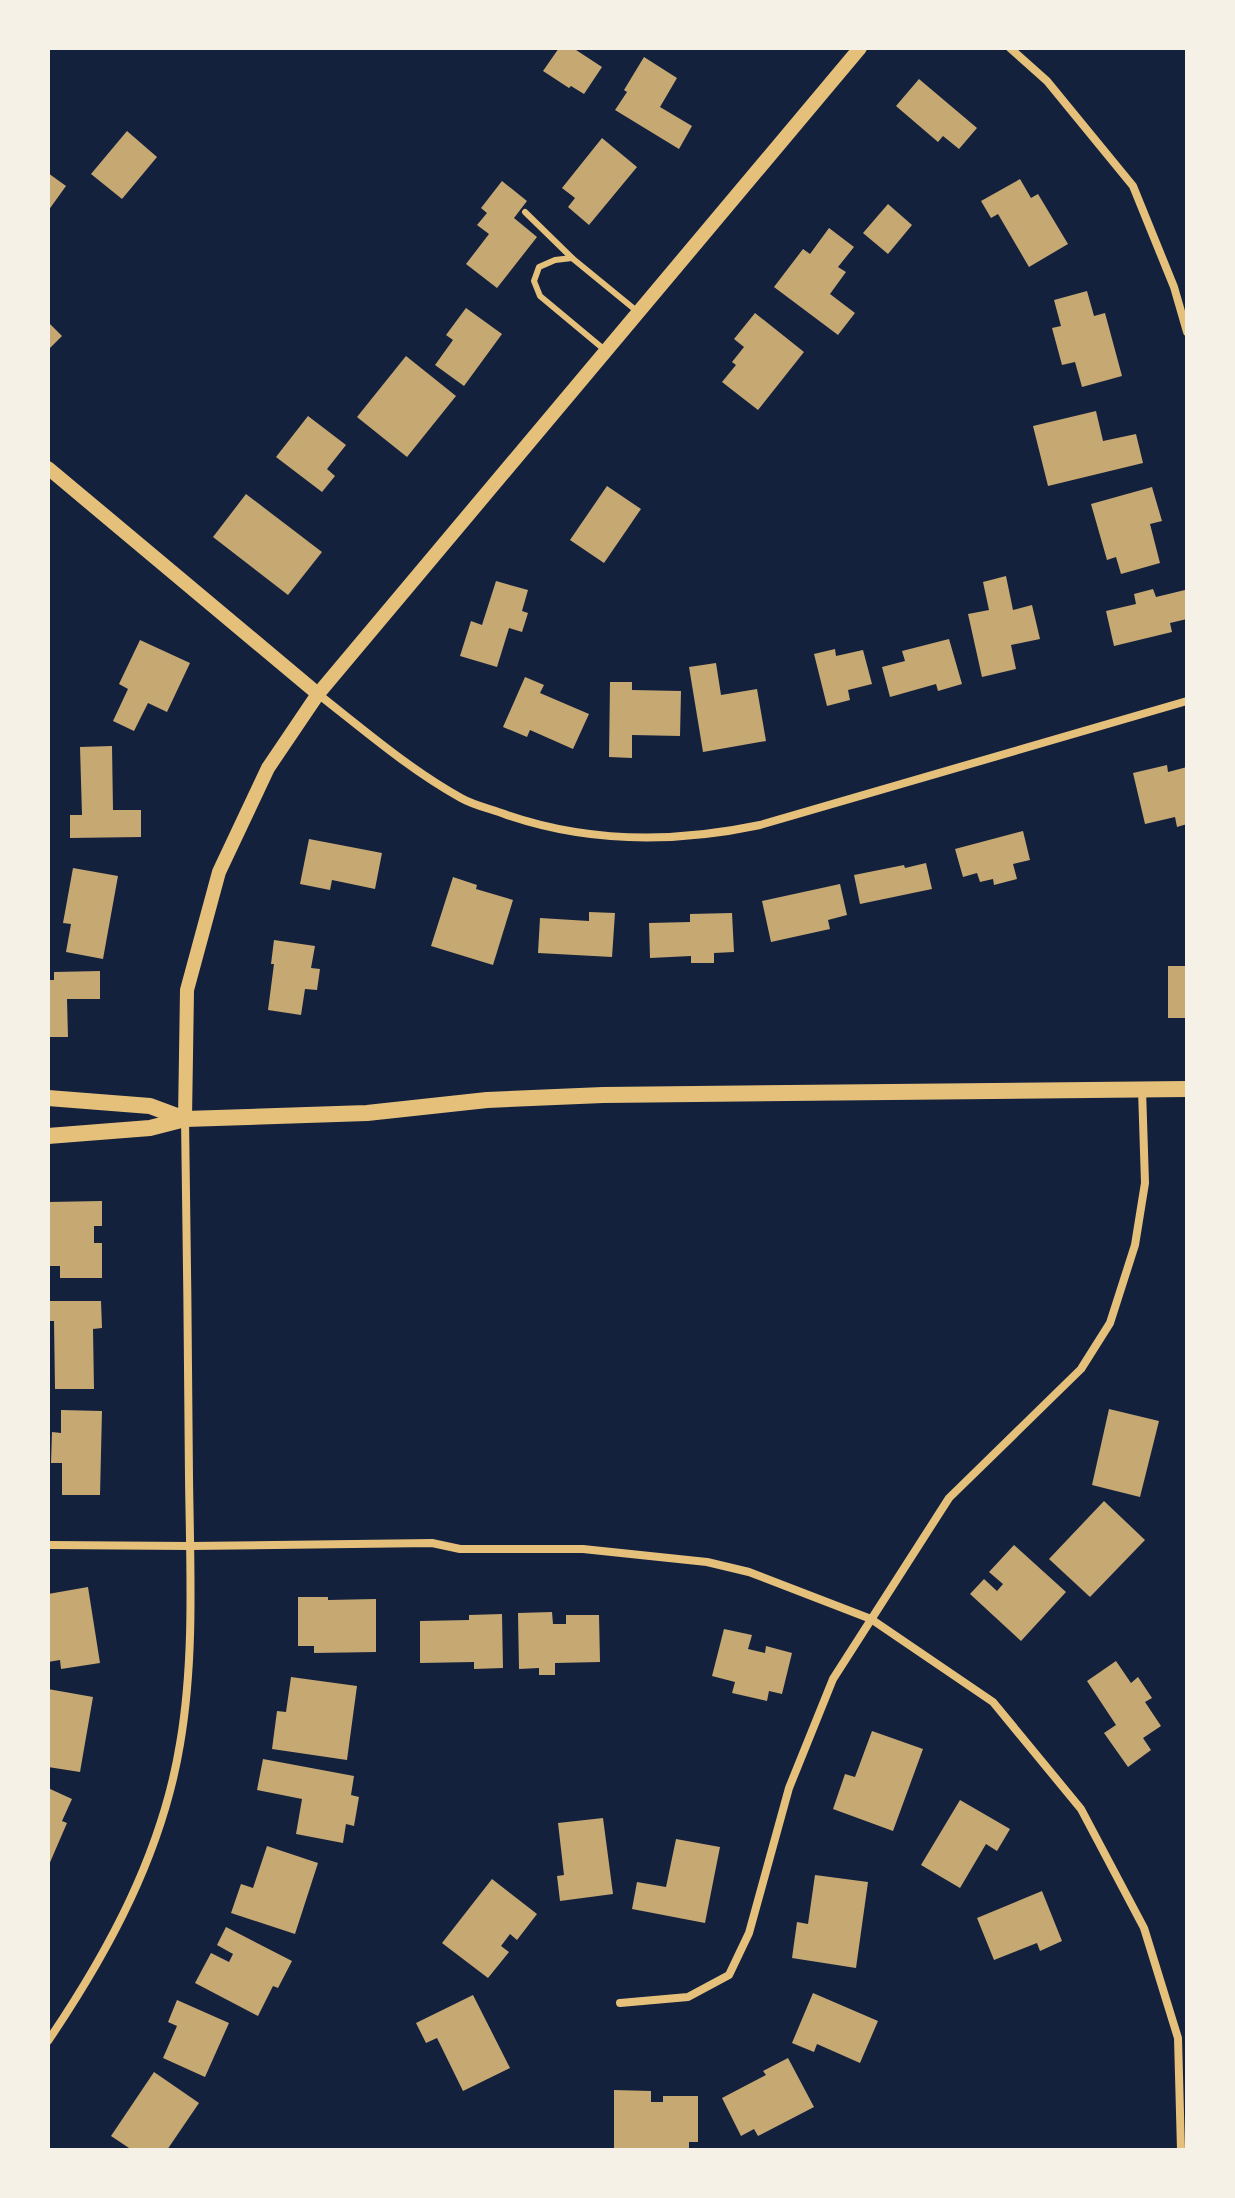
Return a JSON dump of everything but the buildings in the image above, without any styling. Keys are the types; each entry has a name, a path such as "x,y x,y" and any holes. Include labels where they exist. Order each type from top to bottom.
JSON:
{"main road":[{"path":"48,1136 150,1128 185,1119 367,1113 487,1100 603,1095 1187,1089"},
{"path":"48,1098 150,1106 185,1119"}],"street":[{"path":"48,2041 78,1997 119,1925 156,1839 180,1744 190,1642 185,1119 187,990 219,872 268,768 318,694 860,48"},
{"path":"1010,48 1047,81 1133,186 1174,287 1187,332"},
{"path":"48,468 318,694 412,768 464,800 568,832 667,839 714,835 760,825 1187,701"},
{"path":"620,2003 688,1997 729,1975 749,1933 789,1788 833,1679 949,1498 1081,1369 1110,1323 1135,1245 1145,1183 1142,1089"},
{"path":"48,1545 432,1543 460,1549 583,1549 629,1553 707,1562 749,1572 871,1619 993,1702 1081,1809 1144,1928 1178,2038 1181,2150"}],"lane":[{"path":"525,212 572,258 639,312"},
{"path":"572,258 555,260 539,267 534,281 540,296 606,351"}]}
